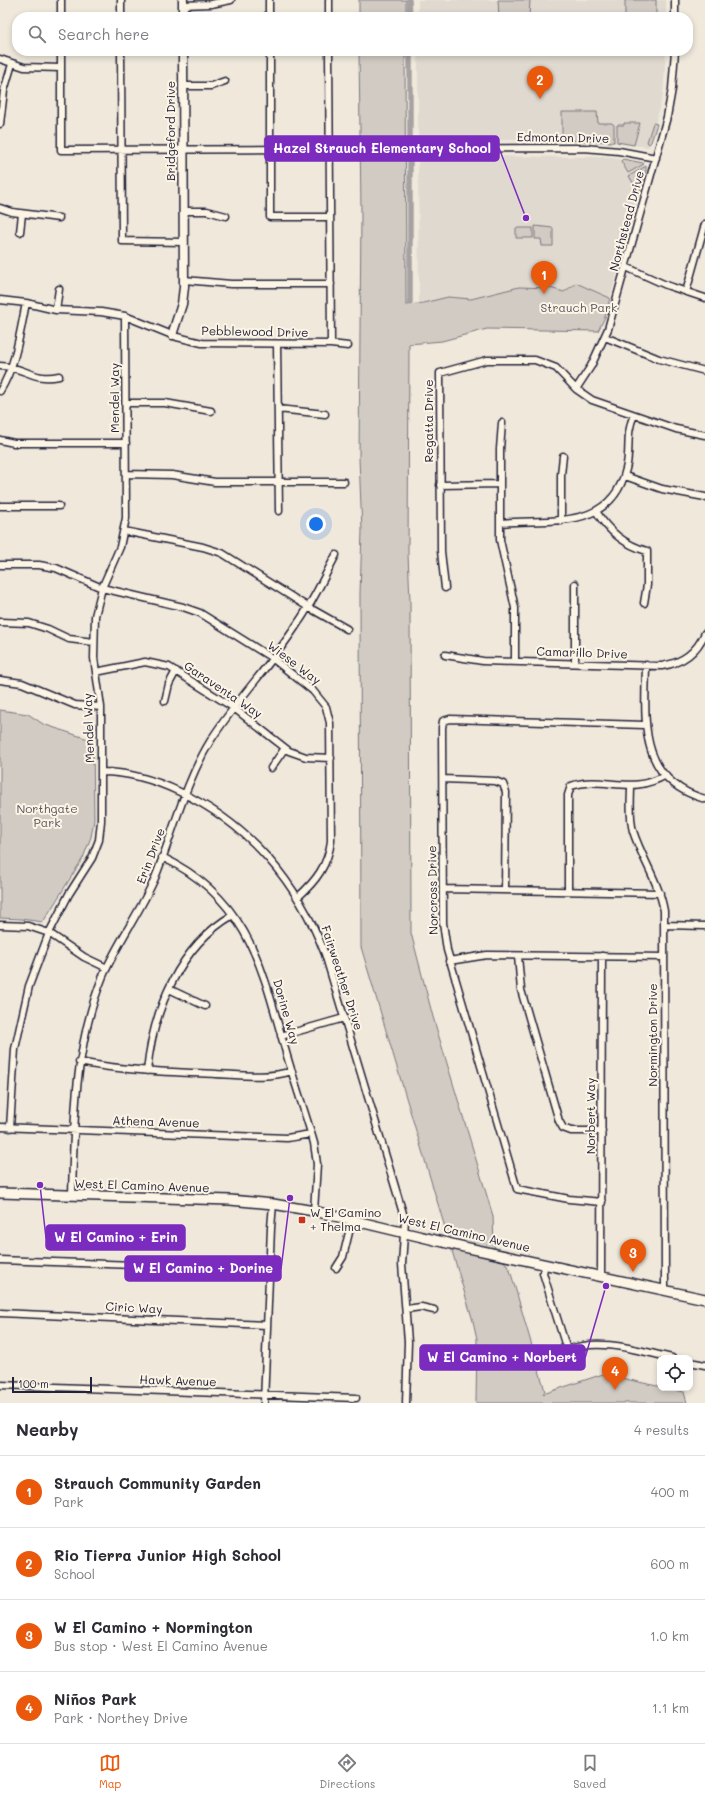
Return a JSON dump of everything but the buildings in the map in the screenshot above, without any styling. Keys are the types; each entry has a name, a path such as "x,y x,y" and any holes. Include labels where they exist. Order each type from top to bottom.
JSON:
{"main road":[{"name":"West El Camino Avenue","path":"0,1193 230,1200 273,1204 314,1211 545,1264 705,1298"}],"street":[{"path":"61,0 61,12"},
{"path":"121,0 121,12"},
{"path":"183,2 216,4 231,0"},
{"path":"270,0 270,12"},
{"path":"329,0 329,12"},
{"path":"675,0 675,12"},
{"path":"0,59 12,64 33,68 61,68 61,56"},
{"path":"121,56 122,241 184,242"},
{"name":"Bridgeford Drive","path":"172,335 182,304 184,280 183,56"},
{"path":"270,56 270,217 330,217"},
{"path":"329,56 331,344"},
{"name":"Northstead Drive","path":"576,389 591,366 606,337 670,104 675,56"},
{"path":"0,123 4,91 12,64"},
{"name":"Edmonton Drive","path":"61,68 61,150 595,148 627,152 656,158"},
{"path":"183,86 211,86 225,81"},
{"path":"0,208 22,214 59,218"},
{"path":"184,211 212,212 226,216"},
{"path":"20,232 22,214"},
{"path":"686,292 705,224"},
{"path":"626,267 686,292 705,298"},
{"path":"184,280 231,284 331,284"},
{"path":"56,310 59,289"},
{"name":"Pebblewood Drive","path":"0,300 26,303 56,310 101,312 125,316 150,324 172,335 202,343 331,344 348,346"},
{"path":"0,391 11,367 26,303"},
{"name":"Mendel Way","path":"10,1128 12,1071 20,1021 28,986 49,933 69,894 92,858 97,844 101,821 101,707 96,672 94,642 95,616 102,588 117,555 124,531 126,474 125,316"},
{"path":"606,337 659,359 705,371"},
{"path":"277,344 279,511"},
{"name":"Regatta Drive","path":"445,588 441,552 440,373 487,360 535,360 556,368 576,389 592,400 676,430 705,435"},
{"path":"0,366 11,367 32,376 45,378 60,376"},
{"path":"126,403 179,405 211,411"},
{"path":"278,409 325,414"},
{"path":"500,523 578,518 596,511 616,493 624,476 628,463 628,434 634,415"},
{"path":"502,424 500,523 502,552 508,571 515,608 515,662"},
{"path":"0,440 14,442 126,443"},
{"path":"561,520 560,482 563,456"},
{"path":"126,474 166,474 216,482 344,482"},
{"path":"624,476 662,489 705,496"},
{"path":"440,485 500,484"},
{"path":"0,506 59,506"},
{"path":"596,511 604,524 619,538 629,544 647,551 647,584 644,603"},
{"path":"124,531 203,546 218,551 308,607 347,629"},
{"name":"Erin Drive","path":"72,1196 74,1130 79,1062 90,1016 107,968 150,889 186,795 207,747 234,708 298,624 336,555"},
{"name":"Wiese Way","path":"0,565 38,565 56,568 102,588 192,610 272,658 322,700 326,708 330,724 330,848 327,859 319,876 298,897"},
{"path":"574,663 575,584"},
{"path":"0,622 29,623 48,629 69,639 94,642"},
{"name":"Camarillo Drive","path":"445,655 470,660 515,662 646,666 670,664 682,660 698,646 705,633"},
{"name":"Garaventa Way","path":"96,672 145,662 161,665 176,671 234,708 285,748 306,757 331,758"},
{"path":"646,666 645,725 652,754 666,775 683,790 705,799"},
{"path":"165,701 169,684 176,671"},
{"path":"0,680 22,683 75,705 101,707"},
{"name":"Norcross Drive","path":"602,1202 569,1199 518,1189 449,961 443,923 442,728 443,721 450,719 645,725"},
{"path":"271,768 285,748"},
{"name":"Fairweather Drive","path":"101,772 122,772 136,776 186,795 223,817 253,841 276,866 298,897 321,942 405,1220 402,1278 408,1342 406,1403"},
{"path":"568,891 568,795 571,786 581,783 632,786 649,783 666,775"},
{"path":"443,779 495,781 503,784 506,792 505,890"},
{"name":"Normington Drive","path":"632,786 631,818 633,831 660,893 664,911 665,1290"},
{"name":"Dorine Way","path":"162,857 181,866 204,882 233,915 251,944 259,961 311,1134 317,1164 314,1211"},
{"path":"443,889 660,893"},
{"path":"147,1071 154,1030 169,990 197,943 209,930 233,915"},
{"path":"664,924 705,926"},
{"path":"0,925 28,926 49,933 84,957 107,968"},
{"path":"449,961 473,956 664,957"},
{"path":"518,956 521,990 559,1121 563,1128 571,1131 602,1131"},
{"name":"Norbert Way","path":"601,1275 602,956"},
{"path":"169,990 204,1006"},
{"path":"281,1036 344,1018"},
{"path":"79,1062 105,1067 147,1071 267,1076 292,1072"},
{"name":"Athena Avenue","path":"0,1127 287,1138 311,1134"},
{"path":"264,1403 273,1204"},
{"path":"336,1268 343,1257 352,1220"},
{"path":"0,1260 269,1270"},
{"path":"545,1264 543,1273 567,1350 581,1346 604,1344 657,1355"},
{"path":"406,1309 421,1307 434,1310"},
{"name":"Ciric Way","path":"0,1313 267,1325"},
{"path":"693,1362 705,1364"},
{"name":"Hawk Avenue","path":"0,1385 356,1398"}],"shaded area":[{"path":"418,0 666,0 666,12 418,12"},
{"path":"418,56 666,56 663,94 650,145 648,147 588,140 418,140"},
{"path":"418,156 606,157 643,163 646,170 610,298 576,283 564,292 550,288 519,287 471,299 448,297 419,304"}],"green space":[{"path":"359,0 406,0 406,12 359,12"},
{"path":"498,0 530,0 529,12 499,12"},
{"path":"625,0 656,0 656,12 625,12"},
{"name":"Strauch Park","path":"359,56 405,56 406,305 419,304 448,297 471,299 519,287 550,288 564,292 576,283 610,298 605,317 598,331 487,329 442,341 409,344 408,554 410,601 411,933 433,1017 493,1216 494,1246 510,1270 545,1391 543,1394 603,1374 657,1386 657,1391 684,1392 687,1403 476,1403 477,1339 473,1321 361,947 360,594 362,531 359,458 361,212"},
{"path":"562,112 597,112 598,123 612,123 614,125 614,142 562,140"},
{"path":"624,123 640,123 634,145 617,142 617,125 624,125"},
{"path":"653,123 657,124 649,144 647,142"},
{"path":"623,159 644,164 628,173 621,161"},
{"path":"646,166 646,170 639,193 629,176"},
{"path":"535,226 553,228 553,246 542,246 541,239 535,239"},
{"path":"516,228 533,228 533,238 516,238"},
{"name":"Northgate Park","path":"0,710 28,714 43,724 88,739 93,739 94,820 91,837 83,858 43,922 0,918"}],"waterway":[{"path":"409,0 410,12"},
{"path":"410,56 410,302"}],"place":[{"name":"Rio Tierra Junior High School","path":"540,99"},
{"name":"Hazel Strauch Elementary School","path":"526,218"},
{"name":"Strauch Community Garden","path":"544,294"},
{"name":"W El Camino + Erin","path":"40,1185"},
{"name":"W El Camino + Dorine","path":"290,1198"},
{"name":"W El Camino + Thelma","path":"302,1220"},
{"name":"W El Camino + Normington","path":"633,1272"},
{"name":"W El Camino + Norbert","path":"606,1286"},
{"name":"Niños Park","path":"615,1390"}]}
